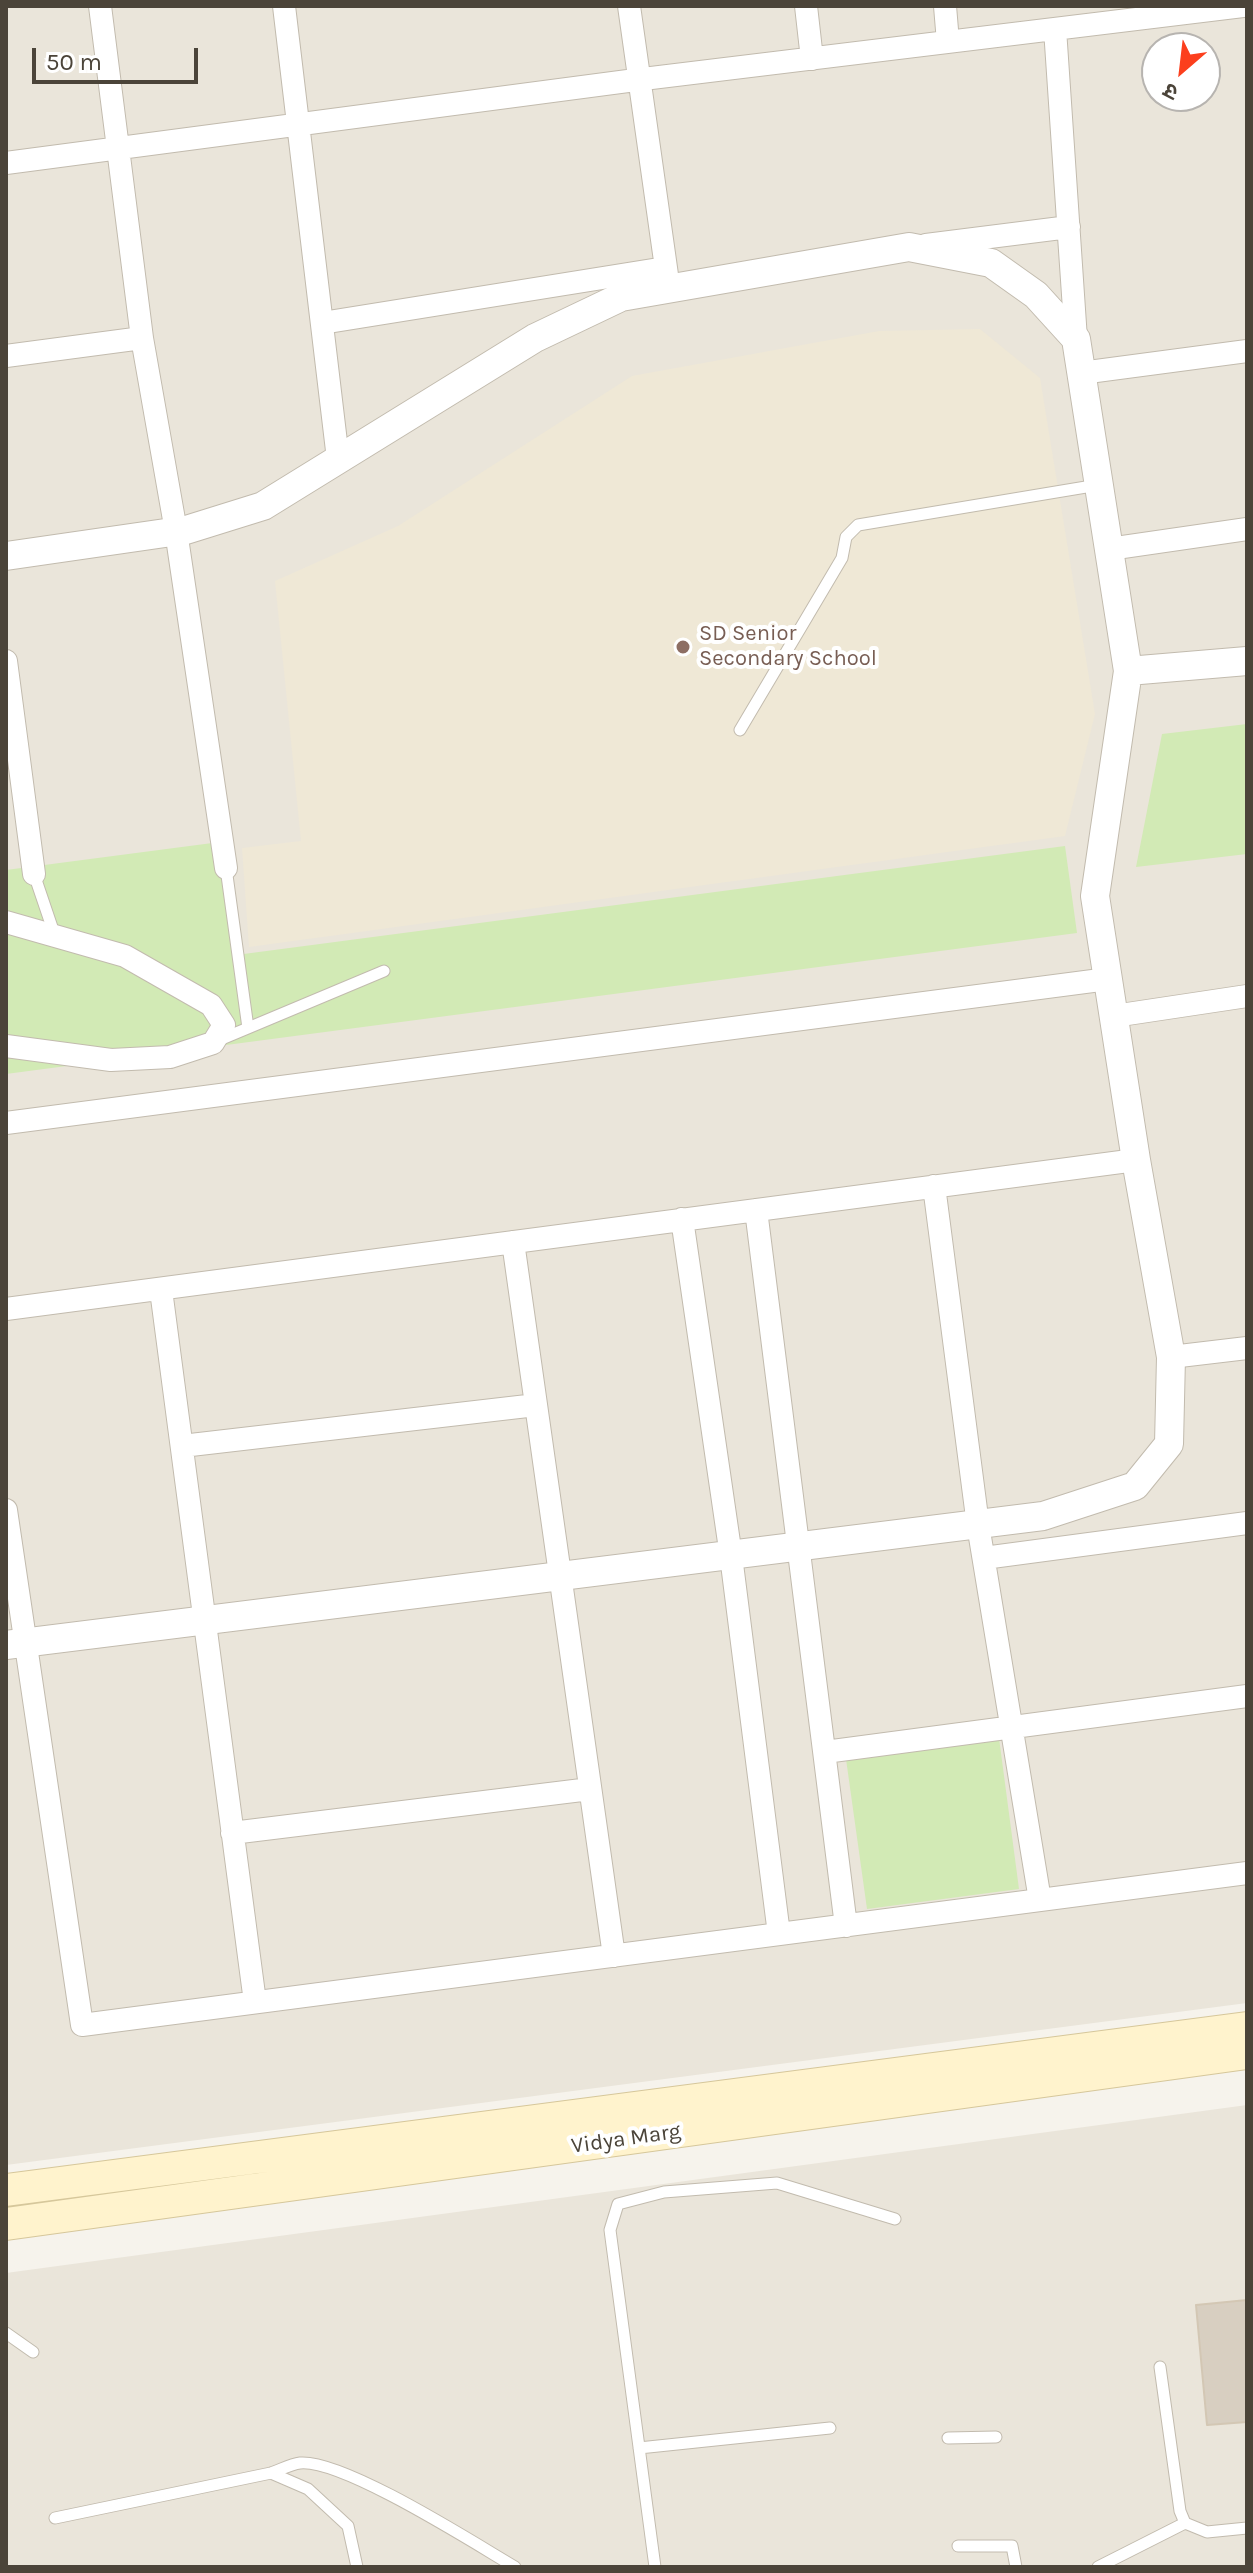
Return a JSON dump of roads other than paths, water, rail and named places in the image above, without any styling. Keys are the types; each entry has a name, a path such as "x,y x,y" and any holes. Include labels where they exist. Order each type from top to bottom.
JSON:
{"main road":[{"name":"Vidya Marg","path":"6,2190 1247,2028"},
{"name":"Vidya Marg","path":"6,2224 1247,2053"}],"street":[{"path":"100,6 142,338 176,531 226,868"},
{"path":"284,6 338,459"},
{"path":"629,6 667,278"},
{"path":"806,6 812,59"},
{"path":"945,6 948,42"},
{"path":"6,163 1055,29 1150,12 1244,6 1247,24"},
{"path":"15,1643 1043,1516 1135,1486 1169,1444 1171,1357 1136,1160 1095,896 1128,671 1076,339 1055,29"},
{"path":"322,323 1069,227"},
{"path":"909,247 991,263 1036,295 1076,339"},
{"path":"6,556 176,531 263,506 535,338 667,278"},
{"path":"6,356 142,338"},
{"path":"1081,373 1247,351"},
{"path":"1109,549 1247,529"},
{"path":"6,661 13,771 34,874"},
{"path":"1128,671 1247,661"},
{"path":"6,922 125,956 211,1005 224,1025 213,1043 170,1057 111,1060 6,1046"},
{"path":"6,1123 1108,979"},
{"path":"1114,1016 1247,996"},
{"path":"6,1309 1136,1160"},
{"path":"934,1186 978,1525 1040,1900"},
{"path":"756,1210 846,1926"},
{"path":"682,1219 731,1556 779,1934"},
{"path":"513,1242 614,1956"},
{"path":"161,1290 255,2002"},
{"path":"1171,1357 1247,1348"},
{"path":"182,1446 536,1405"},
{"path":"6,1510 15,1643 82,2025 1247,1873"},
{"path":"984,1558 1247,1523"},
{"path":"825,1752 1247,1696"},
{"path":"232,1833 590,1789"}],"lane":[{"path":"740,730 842,558 846,537 858,525 1099,485"},
{"path":"226,868 248,1028"},
{"path":"34,874 55,937"},
{"path":"213,1043 384,971"},
{"path":"655,2567 610,2230 618,2204 664,2192 777,2183 895,2219"},
{"path":"6,2333 33,2352"},
{"path":"1160,2367 1180,2511 1185,2523 1207,2532 1247,2528"},
{"path":"639,2448 830,2428"},
{"path":"948,2438 996,2437"},
{"path":"55,2518 271,2473 301,2463 384,2491 515,2567"},
{"path":"271,2473 308,2489 348,2526 357,2567"},
{"path":"1098,2567 1185,2523"},
{"path":"958,2546 1012,2546 1016,2567"}],"place":[{"name":"SD Senior Secondary School","path":"683,647"}]}
